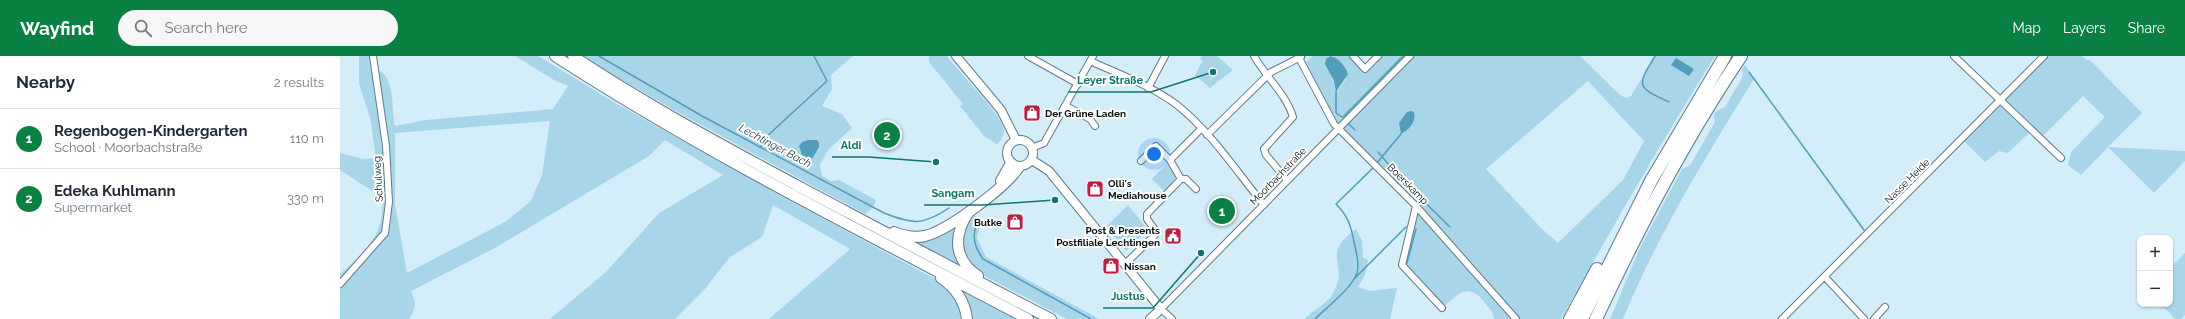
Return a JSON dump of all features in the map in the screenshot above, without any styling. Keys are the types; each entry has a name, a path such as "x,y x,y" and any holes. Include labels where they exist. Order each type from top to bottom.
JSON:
{"highway":[{"path":"555,56 627,102 845,223 1028,319"},
{"path":"573,56 619,86 662,111 856,217 1051,319"},
{"path":"1582,319 1617,246 1680,129 1726,56"},
{"path":"1596,319 1620,268 1695,129 1741,56"},
{"path":"856,217 863,216 893,232 914,237 936,232 970,211 994,191 1015,165"},
{"path":"970,211 959,230 957,246 965,265 986,281 991,288"},
{"path":"1570,319 1605,255 1617,246"},
{"path":"921,263 926,270 947,282 957,293 964,304 967,319"},
{"path":"1605,319 1620,283 1620,268"}],"street":[{"name":"Schulweg","path":"340,284 385,233 390,202 386,146 373,56"},
{"path":"956,56 1001,110 1010,125 1016,140"},
{"path":"1028,56 1078,84"},
{"path":"1148,88 1164,56"},
{"path":"1254,56 1279,91 1293,117 1264,149 1266,155 1287,180"},
{"path":"1207,135 1267,75 1299,56"},
{"name":"Boerskamp","path":"1299,56 1330,118 1338,129 1416,206 1516,319"},
{"path":"1353,56 1365,69 1378,56"},
{"name":"Moorbachstraße","path":"1161,309 1410,56"},
{"path":"1954,56 2061,158"},
{"name":"Nasse Heide","path":"1782,319 2044,56"},
{"path":"1032,148 1044,143 1092,58 1177,105 1201,128 1264,205"},
{"path":"1066,106 1090,119 1095,126"},
{"path":"1170,160 1201,128"},
{"path":"1016,140 1028,142 1032,148 1032,160 1027,165 1015,165 1006,152 1010,145 1016,140"},
{"path":"1141,161 1156,146 1170,160 1181,179"},
{"path":"1032,160 1049,171 1161,309 1172,319"},
{"path":"1125,264 1155,235 1156,231 1147,219 1147,214 1181,179"},
{"path":"1181,179 1186,179 1196,188"},
{"path":"1416,206 1402,265 1442,308"},
{"path":"1825,277 1864,319"},
{"path":"1874,319 1885,307"},
{"path":"1150,319 1161,309"}],"shaded area":[{"path":"359,56 373,56 374,69 381,72 386,77 389,84 395,126 426,120 553,109 568,86 554,80 515,56 538,56 617,104 788,200 939,281 959,302 963,319 769,319 850,249 773,205 762,237 730,257 704,290 675,319 550,319 607,271 659,213 723,175 665,140 649,156 495,248 411,291 415,306 409,319 340,319 340,274 359,257 372,241 377,233 382,211 383,198 340,170 340,153 363,159 376,158 370,117 359,84","holes":["550,121 542,175 531,201 505,222 407,273 395,204 395,133"]},
{"path":"581,56 853,56 831,75 832,89 822,106 842,114 852,128 828,150 820,165 822,176 831,181 839,180 876,200 873,208 865,214 687,117"},
{"path":"929,56 947,56 996,114 1002,123 1004,130 1001,140 997,144 984,136 960,106 963,104 929,62"},
{"path":"1202,56 1217,56 1233,70 1210,88 1195,75 1203,60 1200,59"},
{"path":"1313,56 1330,56 1328,57 1330,73 1337,92 1346,79 1333,56 1351,56 1363,70 1362,75 1365,69 1367,70 1382,56 1580,56 1620,95 1626,98 1631,96 1655,56 1715,56 1636,186 1561,319 1494,319 1491,311 1485,303 1474,293 1469,291 1459,294 1443,308 1404,264 1416,206 1330,118 1336,114 1333,114 1306,62","holes":["1588,81 1644,141 1623,180 1558,243 1542,229 1486,169"]},
{"path":"1330,56 1336,58 1341,63 1348,74 1336,92 1334,81 1325,64 1326,59"},
{"path":"2044,56 2082,56 2086,60 2090,60 2142,113 2081,175 2068,165 2071,152 2105,117 2083,96 2041,138 2032,130 2008,153 1999,151 1985,162 1962,139"},
{"path":"1676,58 1694,69 1689,76 1671,65"},
{"path":"1745,65 1754,79 1718,137 1667,226 1651,256 1623,319 1610,319 1639,250 1682,169 1691,164 1715,122 1715,112 1725,107 1743,76 1742,70"},
{"path":"1407,112 1414,112 1413,122 1407,130 1401,134 1399,123"},
{"path":"817,140 819,143 819,147 812,159 802,155 799,146 802,142"},
{"path":"2108,147 2185,151 2185,161 2154,193"},
{"path":"1168,162 1176,178 1164,191 1152,179"},
{"path":"1128,205 1148,230 1126,251 1106,227"},
{"path":"974,215 980,223 977,238 986,257 1099,319 1067,319 977,272 966,261 963,255 961,243 966,225"},
{"path":"958,222 954,235 954,246 964,269 909,242"},
{"path":"1356,229 1362,241 1363,258 1368,260 1365,275 1358,287 1370,291 1397,288 1390,319 1304,319 1332,296 1338,282 1339,273 1337,252 1339,246 1345,238"},
{"path":"2185,253 2185,315 2181,319 2175,319 2164,307 2173,307 2173,265"},
{"path":"956,286 1018,319 970,319"}],"waterway":[{"name":"Lechtinger Bach","path":"599,56 702,116 884,213 910,221 917,221 932,218 949,208"},
{"path":"760,148 765,138 827,81 814,56"},
{"path":"1343,117 1403,56"},
{"path":"1655,56 1645,74 1643,85 1645,89 1651,93 1669,102"},
{"path":"1749,72 1864,230"},
{"path":"1336,92 1336,113 1342,117"},
{"path":"1348,123 1355,130"},
{"path":"1376,164 1401,134"},
{"path":"1378,152 1402,180 1450,227"},
{"path":"1315,319 1345,291 1357,273 1357,258 1350,226 1346,217 1336,204 1374,167"},
{"name":"Lechtinger Bach","path":"976,225 974,234 975,243 983,259 1091,319"},
{"path":"1355,278 1406,227"},
{"path":"1407,263 1416,229"}],"place":[{"name":"Leyer Straße","path":"1213,72"},
{"name":"Der Grüne Laden","path":"1032,113"},
{"name":"Edeka Kuhlmann","path":"887,135"},
{"name":"Aldi","path":"936,162"},
{"name":"Olli's Mediahouse","path":"1095,189"},
{"name":"Sangam","path":"1055,200"},
{"name":"Regenbogen-Kindergarten","path":"1222,211"},
{"name":"Butke","path":"1015,222"},
{"name":"Post & Presents Postfiliale Lechtingen","path":"1173,236"},
{"name":"Justus","path":"1201,253"},
{"name":"Nissan","path":"1111,266"}]}
